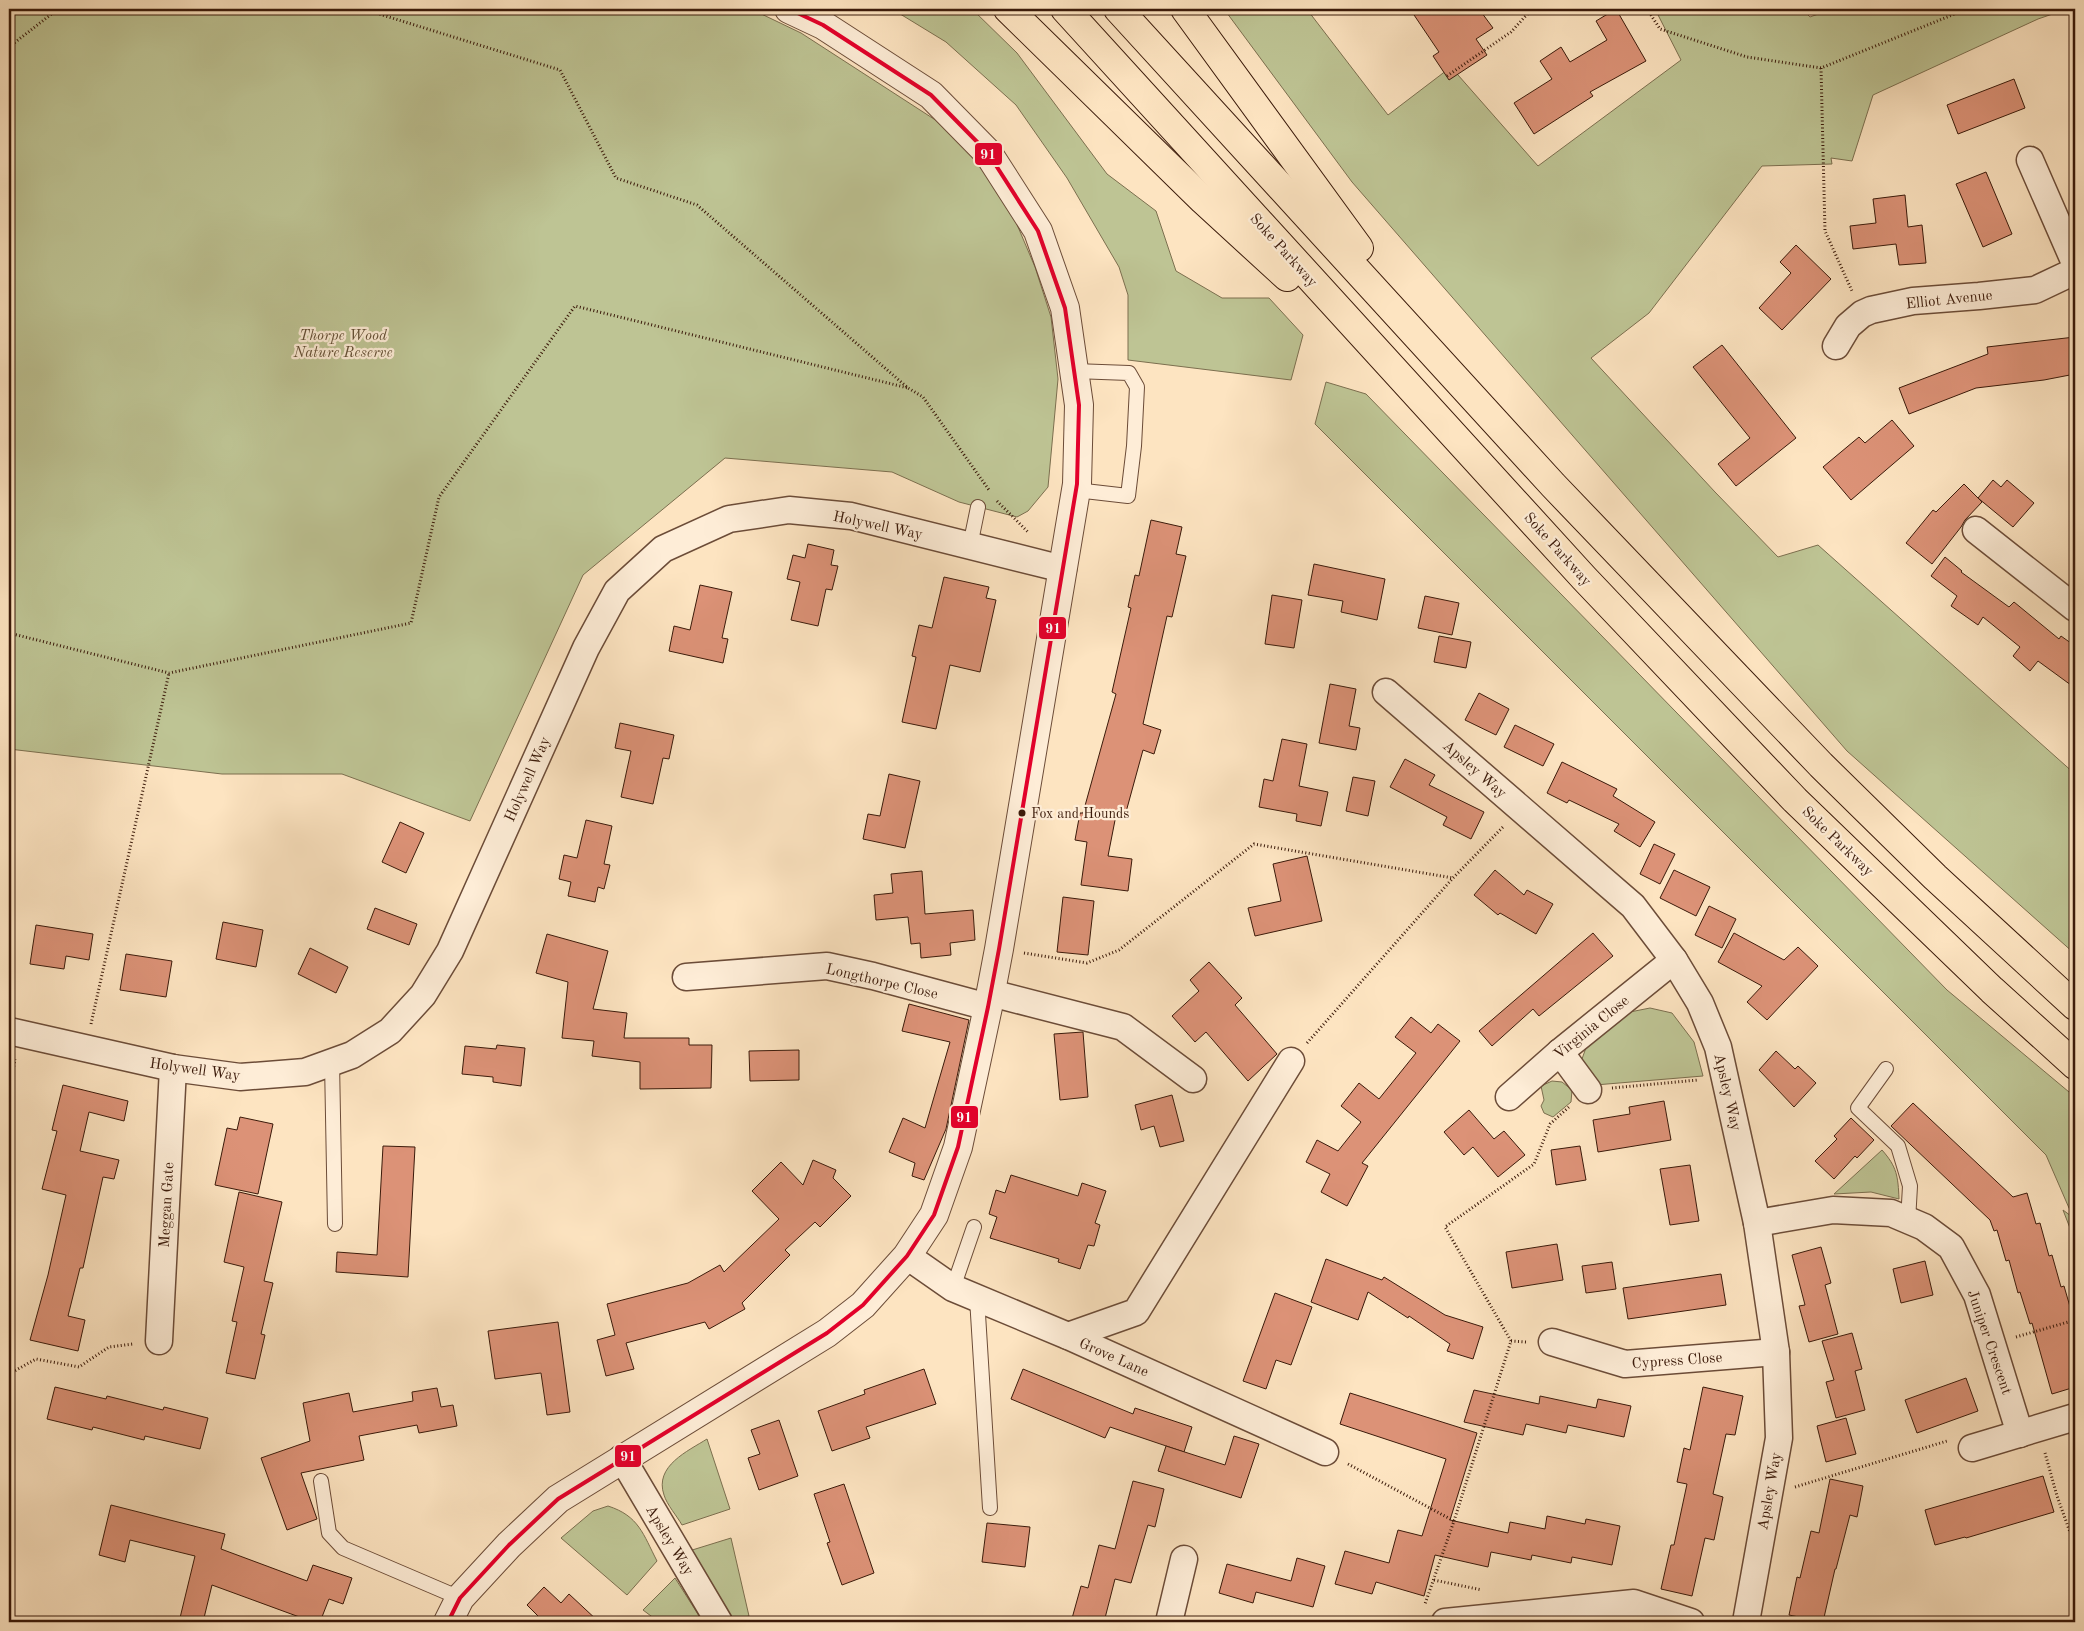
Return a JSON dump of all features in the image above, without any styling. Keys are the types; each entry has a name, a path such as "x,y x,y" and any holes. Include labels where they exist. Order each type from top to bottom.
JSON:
{"highway":[{"path":"1008,9 1203,200 1409,387"},
{"name":"Soke Parkway","path":"1065,9 1591,586 1795,800 1992,990 2075,1065"},
{"path":"1118,9 1436,354 1553,485 1821,765 1935,878 2075,1006"},
{"path":"1185,9 1436,354"}],"street":[{"path":"448,1622 460,1598 509,1545 558,1499 827,1333 863,1305 907,1256 934,1215 958,1147 990,1000 1076,490 1079,405 1066,308 1038,231 988,153 931,95 823,25 789,9"},
{"path":"2030,160 2075,263"},
{"name":"Elliot Avenue","path":"1836,346 1848,326 1862,314 1871,310 1912,301 2035,290 2075,272"},
{"name":"Holywell Way","path":"14,1032 173,1068 240,1077 305,1072 352,1055 390,1032 423,995 450,951 586,648 617,591 663,549 729,518 789,510 851,516 1063,569"},
{"path":"1976,530 2075,608"},
{"name":"Apsley Way","path":"1386,692 1633,906 1674,960 1700,1003 1718,1047 1757,1223 1776,1352 1779,1438 1746,1622"},
{"name":"Virginia Close","path":"1509,1097 1560,1052 1674,960"},
{"name":"Longthorpe Close","path":"686,977 827,966 1122,1027 1193,1079"},
{"path":"1560,1052 1588,1090"},
{"path":"1068,1336 1136,1312 1291,1061"},
{"name":"Meggan Gate","path":"159,1341 173,1068"},
{"name":"Juniper Crescent","path":"1757,1223 1833,1210 1891,1214 1924,1227 1951,1247 1976,1295 1993,1344 2029,1431"},
{"name":"Grove Lane","path":"907,1256 953,1288 1068,1336 1325,1452"},
{"name":"Cypress Close","path":"1552,1342 1625,1364 1776,1352"},
{"path":"1972,1448 2075,1417"},
{"name":"Apsley Way","path":"622,1458 718,1622"},
{"path":"1169,1622 1184,1559"},
{"path":"1445,1622 1634,1604 1691,1622"}],"lane":[{"path":"1074,371 1130,374 1138,387 1128,496 1076,490"},
{"path":"970,546 978,507"},
{"path":"332,1062 335,1224"},
{"path":"1886,1069 1858,1108 1898,1146 1910,1186 1908,1221"},
{"path":"953,1288 974,1227"},
{"path":"978,1298 990,1508"},
{"path":"321,1481 329,1533 343,1548 460,1598"}],"path":[{"path":"9,47 58,9"},
{"path":"363,9 560,70 616,178 697,205 908,388 923,397 990,491"},
{"path":"1447,76 1510,32 1532,9"},
{"path":"1647,9 1660,30 1747,57 1821,68 1967,9"},
{"path":"1821,68 1825,232 1862,314"},
{"path":"9,633 169,673 411,623 439,496 575,306 908,388"},
{"path":"996,499 1030,534"},
{"path":"86,1048 169,673"},
{"path":"1291,1061 1453,878 1520,808"},
{"path":"999,949 1088,963 1111,954 1119,950 1254,844 1453,878"},
{"path":"9,1094 14,1032"},
{"path":"1424,1605 1454,1521 1511,1341 1445,1227 1534,1164 1550,1124 1588,1090 1726,1077"},
{"path":"1993,1344 2075,1320"},
{"path":"9,1374 36,1358 78,1367 109,1348 159,1341"},
{"path":"2029,1431 2058,1496 2075,1546"},
{"path":"1768,1495 1950,1440 1972,1448"},
{"path":"1325,1452 1454,1521"}],"green space":[{"name":"Thorpe Wood Nature Reserve","path":"9,9 751,9 801,33 937,121 974,158 1010,208 1035,267 1051,317 1058,379 1048,487 1028,511 1017,517 959,502 892,472 725,458 583,575 470,821 342,774 222,774 9,749"},
{"path":"892,9 972,9 1017,53 1107,174 1156,211 1176,271 1222,298 1269,298 1303,335 1291,380 1128,360 1128,295 1119,267 1067,178 1016,105 946,42"},
{"path":"1224,9 1311,9 1309,12 1388,115 1451,67 1538,166 1681,60 1655,9 1802,9 1810,17 1832,9 2067,9 2038,19 1873,95 1852,161 1831,158 1832,164 1762,166 1649,313 1591,358 1778,557 1818,545 2075,774 2075,954 1847,751 1352,182"},
{"path":"1326,382 1366,394 1947,990 2075,1097 2075,1218 2046,1155 1315,424"},
{"path":"1650,1008 1672,1013 1694,1042 1703,1076 1595,1085 1585,1073 1582,1059 1588,1042 1630,1012"},
{"path":"1552,1081 1562,1082 1572,1090 1571,1102 1553,1117 1544,1113 1541,1106 1544,1100 1541,1086"},
{"path":"1882,1150 1896,1172 1899,1199 1871,1192 1834,1194"},
{"path":"2063,1210 2075,1219 2075,1241"},
{"path":"707,1439 730,1509 682,1525 665,1499 662,1485 664,1476 668,1468 682,1454"},
{"path":"608,1506 627,1515 639,1527 657,1561 627,1595 561,1538 593,1511"},
{"path":"731,1538 749,1616 733,1620 689,1551"},
{"path":"675,1578 703,1622 659,1622 643,1610"}],"building":[{"path":"1410,9 1479,9 1493,28 1476,39 1487,55 1449,80 1433,56 1439,52"},
{"path":"1616,9 1646,61 1590,92 1593,96 1534,134 1514,103 1552,79 1540,61 1561,47 1570,62 1607,40 1596,21"},
{"path":"2014,79 2025,108 1958,134 1947,105"},
{"path":"1986,172 2012,234 1983,247 1956,184"},
{"path":"1905,195 1908,227 1922,225 1926,263 1899,265 1896,244 1853,249 1850,226 1876,223 1873,199"},
{"path":"1796,245 1831,279 1782,330 1759,308 1791,273 1780,262"},
{"path":"2075,337 2075,374 2044,380 1976,388 1909,414 1899,388 1988,354 1987,347"},
{"path":"1722,345 1796,438 1736,486 1718,464 1750,438 1693,367"},
{"path":"1892,420 1914,446 1851,500 1823,467 1859,437 1865,443"},
{"path":"1993,480 2001,487 2007,480 2034,503 2013,527 1978,498"},
{"path":"1964,484 1982,502 1965,520 1932,564 1906,543 1933,510 1936,512"},
{"path":"1151,520 1182,527 1176,554 1186,556 1172,617 1167,616 1143,724 1161,730 1154,754 1143,750 1126,812 1117,810 1108,856 1132,859 1128,891 1081,885 1087,842 1075,840 1080,813 1083,813 1116,694 1112,692 1131,608 1128,607 1135,575 1139,576"},
{"path":"808,544 834,550 831,565 838,566 832,590 826,589 818,626 791,620 800,582 787,579 793,555 805,558"},
{"path":"1945,557 1961,572 2009,607 2014,602 2059,639 2061,636 2075,646 2075,688 2038,661 2030,671 2013,656 2020,647 1983,617 1978,625 1951,606 1957,596 1931,576"},
{"path":"1314,564 1385,579 1377,620 1341,612 1343,601 1308,595"},
{"path":"944,577 989,587 986,598 996,600 980,672 950,665 936,729 902,722 916,657 912,656 919,625 932,628"},
{"path":"700,585 732,592 722,638 728,639 723,663 669,651 674,626 690,630"},
{"path":"1272,595 1302,600 1294,648 1265,644"},
{"path":"1425,596 1459,603 1452,635 1418,628"},
{"path":"1439,636 1471,642 1466,668 1434,662"},
{"path":"1330,684 1356,689 1349,726 1360,728 1356,750 1319,743"},
{"path":"1479,693 1509,709 1496,735 1465,720"},
{"path":"620,723 674,735 669,759 663,758 653,804 621,797 631,751 615,748"},
{"path":"1515,725 1554,744 1543,766 1504,747"},
{"path":"1282,739 1307,744 1299,786 1328,792 1321,826 1296,821 1297,814 1259,807 1264,779 1273,781"},
{"path":"1405,759 1435,775 1429,785 1484,812 1471,839 1443,825 1447,817 1390,787"},
{"path":"1562,762 1617,789 1613,796 1655,822 1640,847 1614,831 1619,824 1569,800 1567,803 1547,793"},
{"path":"889,774 920,781 905,848 863,839 868,814 880,816"},
{"path":"1353,777 1375,781 1368,816 1346,811"},
{"path":"586,820 612,826 604,864 610,865 604,889 598,887 595,902 568,896 571,882 559,879 564,855 577,858"},
{"path":"400,822 424,833 406,873 382,862"},
{"path":"1654,844 1675,854 1660,884 1640,874"},
{"path":"1307,856 1322,921 1255,936 1248,908 1281,901 1273,864"},
{"path":"1495,870 1524,895 1527,890 1553,904 1536,934 1500,913 1498,915 1474,895"},
{"path":"1674,870 1710,887 1696,916 1660,898"},
{"path":"922,871 925,914 973,910 975,940 950,943 951,955 921,958 920,943 911,944 908,917 876,920 874,895 893,893 891,874"},
{"path":"1063,897 1094,901 1088,955 1057,952"},
{"path":"1709,906 1736,919 1722,948 1695,935"},
{"path":"375,908 417,924 409,945 367,929"},
{"path":"223,922 263,930 256,967 216,959"},
{"path":"36,925 93,934 89,960 66,956 64,969 30,964"},
{"path":"1593,933 1613,956 1539,1016 1533,1009 1492,1046 1479,1031"},
{"path":"1734,933 1784,960 1798,947 1818,966 1767,1020 1747,1002 1762,986 1718,962"},
{"path":"547,934 608,951 593,1009 627,1013 624,1038 689,1038 689,1045 712,1045 711,1088 640,1089 640,1062 592,1056 594,1041 562,1038 568,982 536,973"},
{"path":"310,948 348,967 336,993 298,974"},
{"path":"126,954 172,961 166,997 120,990"},
{"path":"1209,962 1242,998 1235,1005 1277,1054 1248,1081 1206,1032 1195,1042 1172,1016 1199,991 1190,980"},
{"path":"909,1004 969,1020 946,1129 924,1180 912,1176 915,1163 889,1152 903,1118 925,1128 950,1042 902,1031"},
{"path":"1411,1017 1431,1033 1438,1024 1460,1041 1362,1163 1368,1166 1347,1206 1321,1192 1330,1174 1306,1162 1317,1140 1338,1151 1361,1122 1341,1106 1359,1083 1379,1099 1416,1053 1395,1037"},
{"path":"1083,1032 1088,1097 1060,1100 1054,1034"},
{"path":"497,1045 525,1048 521,1086 493,1082 493,1077 462,1074 465,1046 496,1049"},
{"path":"799,1050 799,1080 750,1081 749,1051"},
{"path":"1776,1051 1795,1069 1798,1066 1816,1083 1794,1107 1759,1070"},
{"path":"63,1085 128,1101 124,1121 89,1112 80,1151 119,1160 114,1179 103,1177 83,1268 80,1268 68,1316 85,1320 78,1351 30,1340 48,1275 66,1195 42,1189 57,1131 52,1130"},
{"path":"1172,1095 1184,1141 1160,1147 1154,1126 1141,1130 1135,1105"},
{"path":"1664,1101 1671,1140 1598,1152 1593,1120 1630,1114 1629,1107"},
{"path":"1913,1103 2013,1197 2027,1193 2036,1224 2040,1223 2049,1256 2052,1255 2061,1287 2064,1286 2075,1324 2075,1387 2052,1394 2032,1323 2030,1324 2020,1292 2018,1293 2009,1260 2006,1261 1997,1230 1994,1231 1990,1220 1891,1126"},
{"path":"1469,1110 1494,1139 1504,1131 1525,1155 1498,1177 1473,1147 1464,1155 1444,1132"},
{"path":"240,1117 273,1124 258,1194 215,1185 227,1128 237,1130"},
{"path":"1851,1118 1874,1140 1857,1158 1855,1156 1834,1179 1815,1161 1837,1139 1834,1136"},
{"path":"383,1146 415,1147 408,1277 336,1272 337,1252 377,1255"},
{"path":"1580,1146 1586,1180 1556,1185 1551,1150"},
{"path":"813,1160 836,1170 833,1178 851,1196 820,1227 815,1222 785,1250 790,1255 742,1303 745,1309 709,1329 705,1322 626,1343 634,1369 606,1376 597,1340 615,1335 607,1304 688,1283 720,1265 724,1272 779,1219 752,1191 781,1162 803,1185"},
{"path":"1690,1165 1699,1221 1670,1225 1660,1169"},
{"path":"1011,1175 1078,1196 1082,1183 1106,1191 1095,1223 1100,1225 1094,1246 1088,1245 1080,1269 1058,1262 1059,1259 990,1238 997,1217 989,1214 996,1190 1005,1193"},
{"path":"239,1192 282,1202 264,1281 273,1283 261,1334 265,1335 255,1379 226,1373 237,1322 232,1321 244,1267 224,1262"},
{"path":"1557,1244 1563,1280 1512,1288 1506,1252"},
{"path":"1821,1247 1831,1283 1825,1285 1838,1334 1809,1342 1799,1306 1805,1305 1792,1255"},
{"path":"1326,1259 1382,1280 1384,1277 1445,1315 1483,1327 1473,1359 1447,1351 1450,1344 1409,1316 1408,1318 1368,1292 1358,1320 1311,1302"},
{"path":"1925,1261 1933,1295 1901,1303 1893,1269"},
{"path":"1612,1262 1616,1289 1586,1293 1582,1266"},
{"path":"1721,1274 1726,1305 1628,1319 1623,1288"},
{"path":"1275,1293 1312,1307 1291,1365 1276,1360 1266,1389 1243,1381"},
{"path":"558,1322 570,1412 547,1415 541,1373 495,1379 488,1331"},
{"path":"1852,1333 1862,1369 1855,1371 1865,1410 1836,1418 1826,1382 1834,1380 1822,1341"},
{"path":"924,1369 936,1404 866,1427 870,1438 832,1451 818,1411 865,1394 864,1390"},
{"path":"1023,1369 1133,1414 1135,1408 1192,1427 1184,1452 1110,1427 1105,1438 1011,1399"},
{"path":"1966,1378 1978,1411 1917,1433 1905,1400"},
{"path":"55,1387 106,1399 107,1396 163,1410 164,1407 208,1418 200,1449 145,1436 144,1440 93,1427 92,1430 47,1419"},
{"path":"1703,1387 1743,1396 1735,1435 1726,1434 1713,1494 1723,1497 1714,1540 1705,1538 1692,1596 1661,1589 1671,1545 1674,1545 1687,1484 1677,1482 1684,1448 1690,1450"},
{"path":"437,1388 441,1407 453,1405 457,1426 419,1433 417,1425 359,1436 364,1460 301,1473 317,1519 287,1530 261,1458 310,1441 303,1403 349,1393 353,1412 413,1401 412,1392"},
{"path":"1474,1390 1539,1404 1540,1396 1596,1408 1598,1399 1631,1406 1624,1437 1568,1425 1566,1433 1526,1424 1523,1435 1464,1422"},
{"path":"1350,1393 1477,1433 1450,1520 1508,1533 1510,1522 1545,1529 1547,1516 1585,1524 1586,1519 1620,1526 1612,1565 1572,1557 1571,1563 1532,1555 1531,1560 1491,1552 1488,1567 1435,1555 1424,1596 1376,1582 1372,1594 1335,1584 1345,1551 1389,1563 1398,1530 1422,1536 1446,1459 1340,1424"},
{"path":"1846,1418 1856,1454 1826,1462 1817,1426"},
{"path":"779,1420 798,1476 759,1490 748,1458 760,1454 751,1430"},
{"path":"1234,1436 1259,1444 1241,1498 1158,1471 1166,1446 1225,1465"},
{"path":"2043,1476 2054,1512 1966,1538 1935,1545 1925,1510"},
{"path":"1830,1479 1863,1486 1857,1517 1850,1515 1823,1622 1789,1615 1797,1577 1800,1578 1811,1531 1819,1533"},
{"path":"1133,1481 1164,1489 1155,1527 1148,1525 1131,1583 1115,1579 1104,1622 1071,1622 1081,1586 1088,1588 1099,1545 1115,1549"},
{"path":"844,1484 874,1573 842,1585 827,1543 830,1542 814,1494"},
{"path":"111,1505 225,1534 221,1549 307,1581 313,1565 352,1578 343,1604 329,1599 320,1622 313,1622 212,1585 203,1622 179,1622 195,1556 130,1540 125,1562 99,1555"},
{"path":"987,1523 1030,1527 1025,1567 982,1562"},
{"path":"1297,1558 1325,1566 1313,1607 1256,1592 1253,1603 1219,1593 1227,1564 1291,1581"},
{"path":"544,1587 561,1603 569,1594 599,1622 542,1622 527,1605"}],"transit line":[{"name":"91","path":"448,1622 460,1598 509,1545 558,1499 827,1333 863,1305 907,1256 934,1215 958,1147 988,1007 1077,484 1079,405 1065,308 1038,231 988,153 931,95 823,25 789,9"}],"place":[{"name":"Fox and Hounds","path":"1022,813"}]}
